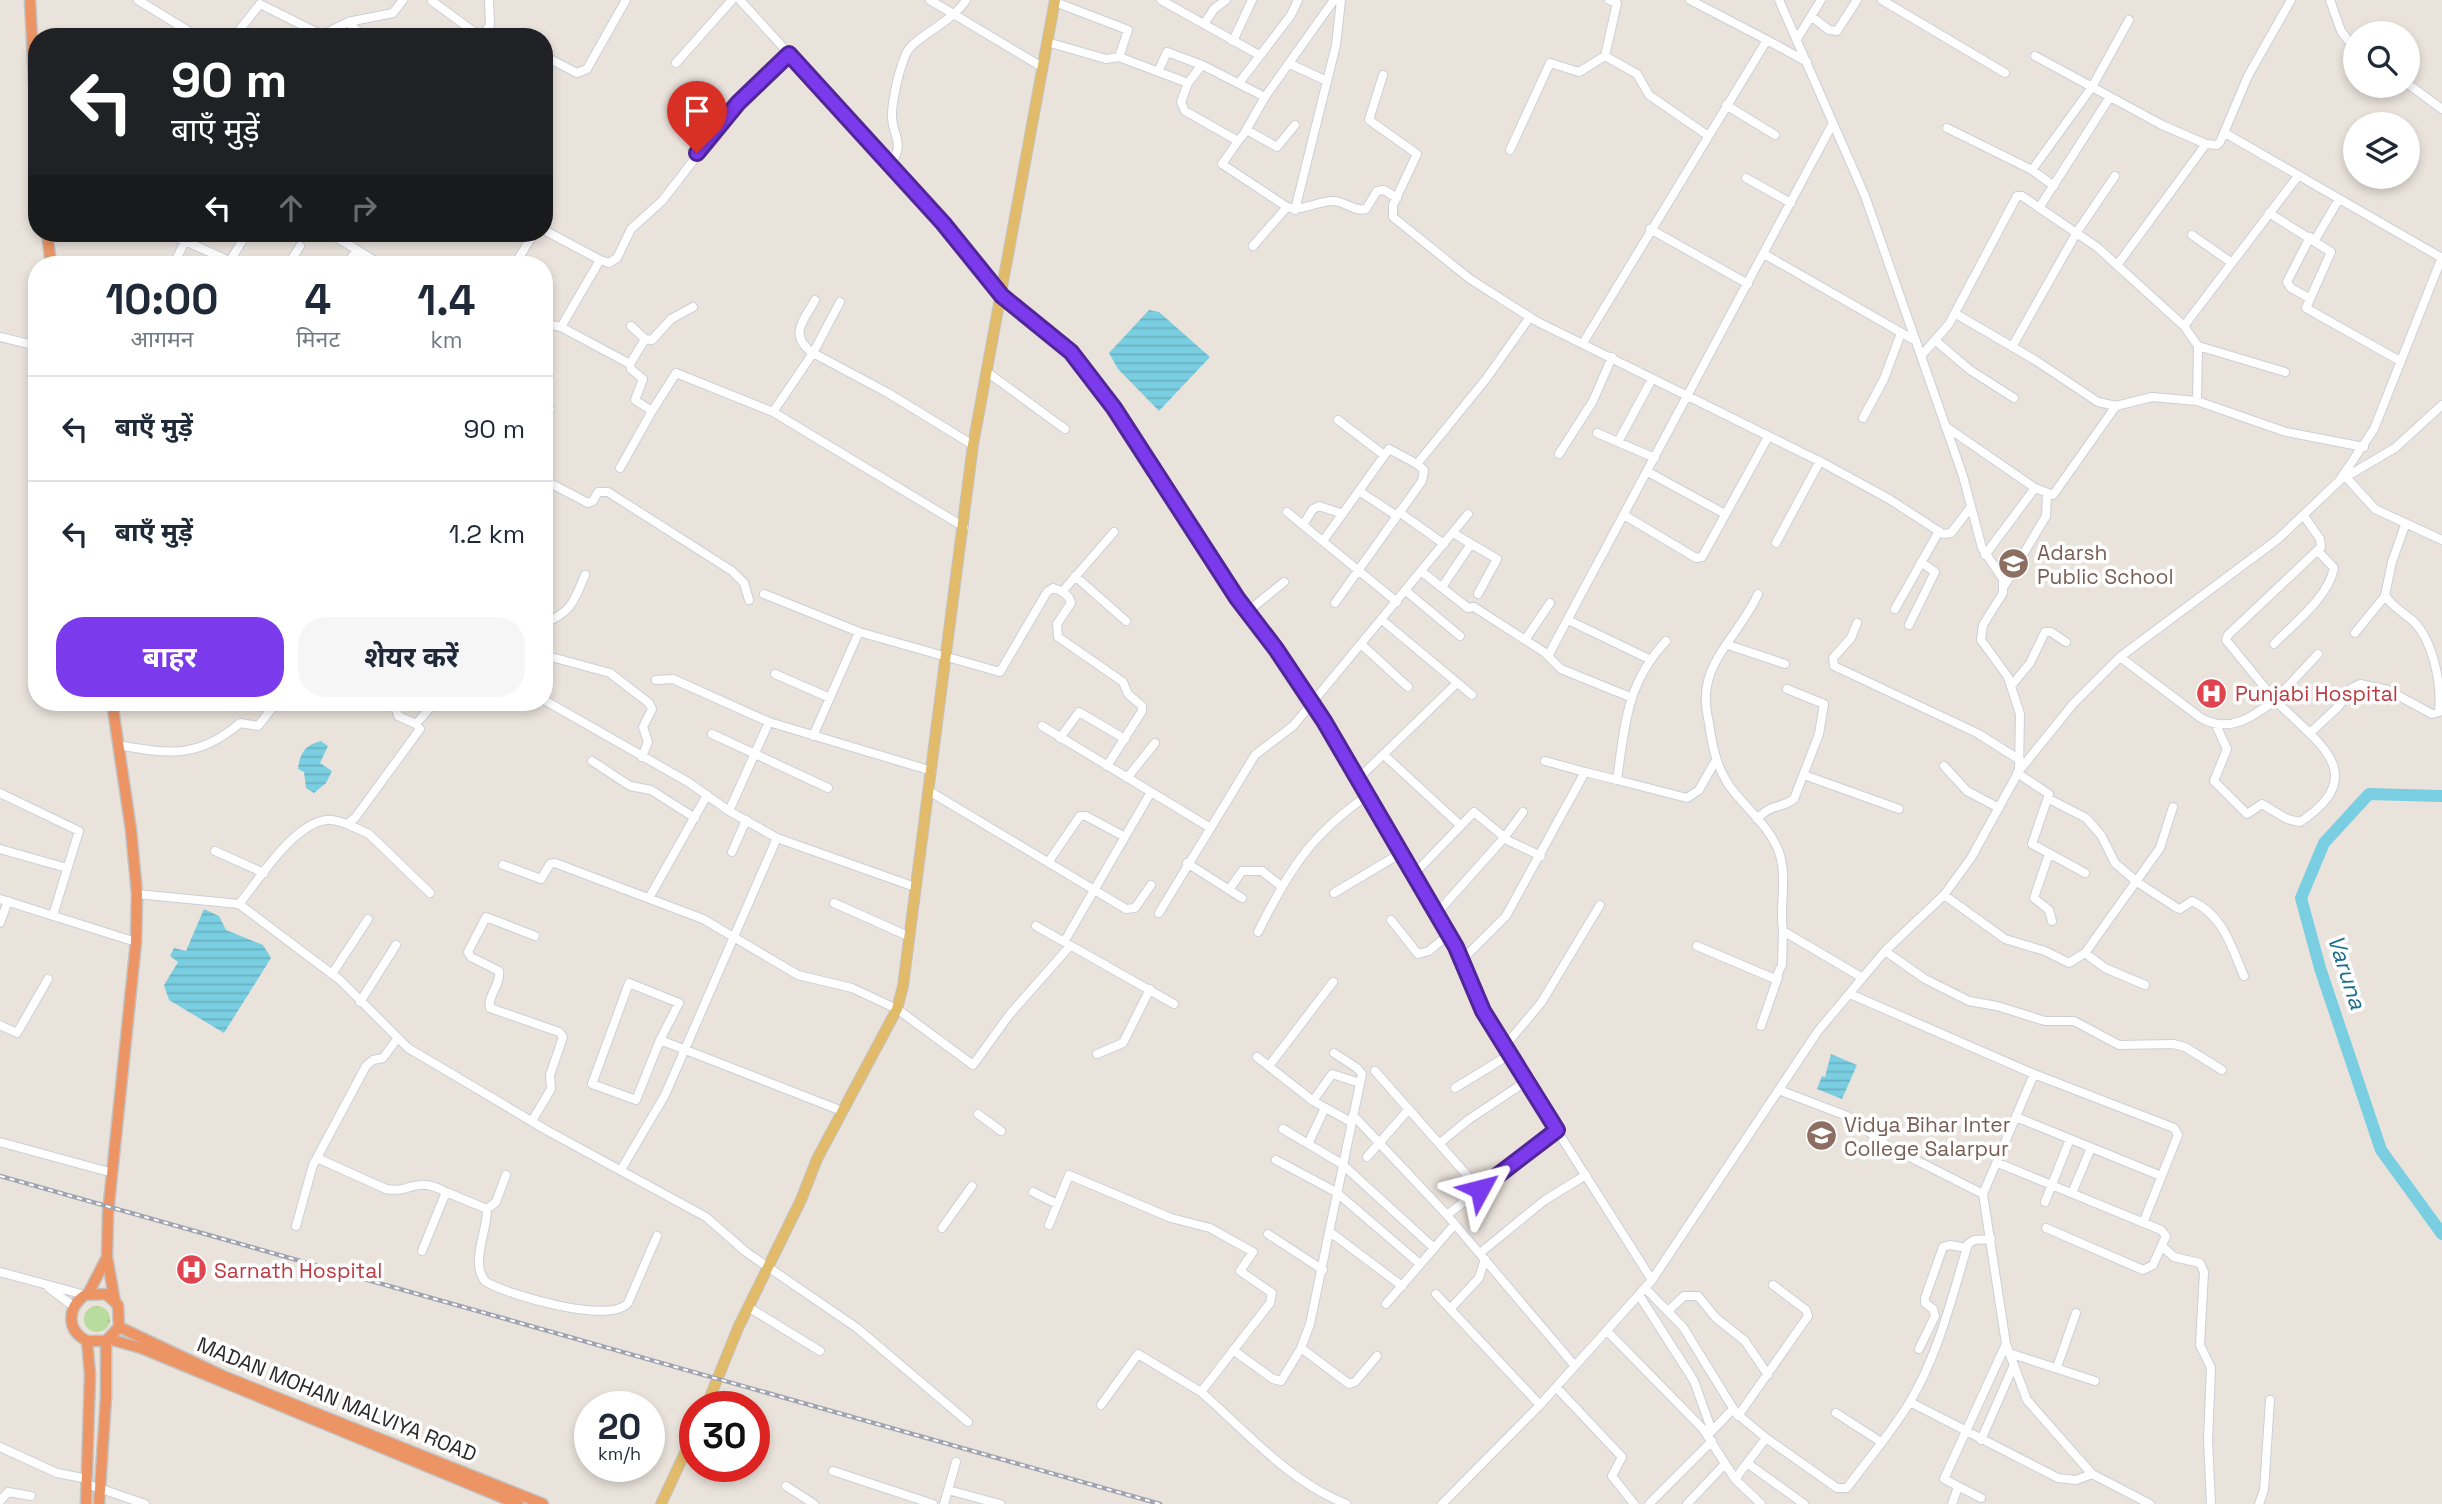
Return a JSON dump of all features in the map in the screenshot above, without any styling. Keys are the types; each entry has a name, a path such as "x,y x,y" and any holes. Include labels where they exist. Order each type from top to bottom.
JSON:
{"highway":[{"path":"30,0 31,28"},
{"path":"99,1504 107,1340 119,1327 120,1312 107,1257 136,942 137,894 131,830 113,711"},
{"path":"107,1257 86,1294 73,1306 73,1329 87,1341 107,1340 141,1348 518,1504"},
{"path":"86,1294 100,1292 116,1301"},
{"name":"MADAN MOHAN MALVIYA ROAD","path":"119,1327 223,1376 543,1504"},
{"path":"86,1504 90,1374 87,1341"}],"main road":[{"path":"713,1391 767,1266 842,1111 897,1009 903,986 973,445 1055,1"},
{"path":"661,1504 679,1465"}],"street":[{"path":"138,0 183,28"},
{"path":"335,28 348,22 393,13 403,0"},
{"path":"488,28 489,0"},
{"path":"553,61 577,73 587,69 626,0"},
{"path":"676,62 732,0"},
{"path":"740,0 943,223 1002,296 1071,352 1130,431 1177,509 1247,612 1313,702 1449,934 1483,1011 1525,1082 1652,1280"},
{"path":"930,0 1042,67"},
{"path":"891,165 899,148 892,112 906,55 914,44 956,15 966,0"},
{"path":"1161,0 1259,55"},
{"path":"1204,24 1214,9 1226,0"},
{"path":"1233,41 1252,0"},
{"path":"1239,83 1291,15 1298,0"},
{"path":"1334,0 1265,97 1222,164 1291,208 1335,201 1362,211 1380,190 1397,198"},
{"path":"1253,246 1291,208 1336,45 1341,0"},
{"path":"1690,0 1808,62"},
{"path":"1797,39 1821,0"},
{"path":"1811,16 1829,30 1837,31 1857,0"},
{"path":"2035,56 2162,125 2206,144 2217,145 2225,133 2248,76 2291,0"},
{"path":"2329,0 2343,34"},
{"path":"240,28 258,1 306,28"},
{"path":"432,1 470,28"},
{"path":"1055,1 1128,30 1119,57"},
{"path":"1510,150 1550,63 1579,72 1605,56 1615,1"},
{"path":"1780,1 1865,197 1945,425 1985,555 2005,585"},
{"path":"1885,1 2005,73"},
{"path":"2032,170 2092,87 2129,20"},
{"path":"348,22 354,28"},
{"path":"1583,343 1767,40"},
{"path":"1047,42 1106,59 1119,57 1188,83"},
{"path":"1158,72 1167,52 1202,65 1265,97"},
{"path":"553,235 600,260 609,263 617,258 631,229 662,201 738,103 789,54"},
{"path":"1605,56 1636,74 1649,95 1707,135"},
{"path":"1290,64 1327,81"},
{"path":"1202,65 1188,83 1181,102 1185,111 1238,141"},
{"path":"1383,75 1369,120 1417,154 1392,211 1397,222 1470,279 1530,317 1688,398 1820,461 1889,499 1939,531 1948,535 1951,533 1971,507"},
{"path":"2420,92 2442,108"},
{"path":"2039,208 2110,97"},
{"path":"1726,105 1775,135"},
{"path":"1548,656 1833,123"},
{"path":"1245,132 1277,147 1295,125"},
{"path":"1947,128 2032,170 2054,186"},
{"path":"2225,133 2442,257 2364,447 2343,479"},
{"path":"2118,264 2206,144"},
{"path":"2012,346 2077,232 2115,176"},
{"path":"2184,326 2298,176"},
{"path":"1746,178 1791,203"},
{"path":"1920,356 1936,341 1955,314 2017,196 2022,196 2077,232 2118,264 2184,326 2198,346 2197,401"},
{"path":"2309,298 2291,288 2287,282 2339,199"},
{"path":"2269,213 2331,252 2306,304 2309,311 2400,361"},
{"path":"1650,229 1748,284"},
{"path":"2192,234 2232,263"},
{"path":"178,256 185,242 217,256"},
{"path":"348,242 367,256"},
{"path":"294,256 300,246"},
{"path":"353,256 357,250"},
{"path":"1764,254 1916,341"},
{"path":"561,327 600,260"},
{"path":"815,300 799,333 801,342 813,353 888,393 973,445"},
{"path":"773,412 813,353 840,302"},
{"path":"631,326 645,339 652,340 671,319 693,307"},
{"path":"1955,314 2012,346 2098,402 2116,406 2152,397 2197,401 2286,432 2364,447"},
{"path":"1417,464 1486,379 1530,317"},
{"path":"553,326 561,327 630,364 631,369 643,379 635,400 652,411"},
{"path":"1863,418 1884,379 1901,332"},
{"path":"0,337 28,344"},
{"path":"630,364 645,339"},
{"path":"1936,341 1970,370 2014,398"},
{"path":"2198,346 2285,372"},
{"path":"1559,454 1593,401 1612,357"},
{"path":"988,372 1065,429"},
{"path":"620,468 676,373 773,412 964,527"},
{"path":"1618,442 1652,379"},
{"path":"1945,425 2047,494 2059,491 2082,451 2116,406"},
{"path":"1441,1504 1540,1405 1652,1280 1818,1031 1885,951 1944,895 1971,858 2018,772 2073,704 2120,657 2200,600 2304,516 2343,479 2395,448 2441,407"},
{"path":"1338,420 1384,454"},
{"path":"1597,433 1656,458"},
{"path":"1624,515 1699,558 1768,437"},
{"path":"1323,541 1384,454 1392,449 1424,470 1424,476 1335,603"},
{"path":"1776,543 1820,461"},
{"path":"1648,472 1725,514"},
{"path":"2343,479 2363,499 2405,525 2442,541"},
{"path":"553,485 588,503 593,501 598,492 608,492 739,576 749,600"},
{"path":"1985,555 2035,488"},
{"path":"1359,491 1444,544"},
{"path":"2018,772 2021,721 2011,686 1981,640 1983,625 2046,516 2047,494"},
{"path":"1303,525 1313,509 1319,506 1342,514"},
{"path":"1287,512 1397,602"},
{"path":"1159,913 1255,755 1293,726 1468,514"},
{"path":"2216,725 2227,749 2214,781 2247,814 2262,804 2294,822 2307,817 2334,782 2330,756 2275,700 2227,638 2318,551 2322,543 2304,516"},
{"path":"2355,633 2385,596 2392,562 2405,525"},
{"path":"1895,609 1939,531"},
{"path":"1062,592 1114,532"},
{"path":"1453,533 1497,559 1478,594"},
{"path":"1442,587 1471,544"},
{"path":"2274,645 2318,598 2330,581 2334,568 2318,551"},
{"path":"1909,625 1935,575 1933,568 1921,562"},
{"path":"1422,572 1468,608 1474,607 1525,640 1567,673 1630,697"},
{"path":"553,620 571,607 585,575"},
{"path":"1075,576 1126,621"},
{"path":"1247,612 1284,582"},
{"path":"764,594 859,632 1000,672 1047,592 1053,587 1062,592 1071,603 1056,624 1058,637 1123,682 1128,694 1142,706 1142,711 1107,766"},
{"path":"1406,591 1460,636"},
{"path":"1758,594 1749,615 1710,674 1705,696 1716,760 1728,784 1757,819 1780,854 1784,896 1778,977 1761,1026"},
{"path":"2310,733 2339,706 2352,688 2360,684 2388,690 2414,706 2436,714 2441,708 2440,669 2421,631 2385,596"},
{"path":"1525,640 1550,603"},
{"path":"1382,620 1472,695"},
{"path":"1568,620 1649,659"},
{"path":"1857,623 1851,638 1833,659 1836,668 1983,737 2006,754 2020,760"},
{"path":"813,736 859,632"},
{"path":"2011,686 2030,663 2045,632 2051,632 2066,642"},
{"path":"1617,780 1630,697 1649,659 1665,641"},
{"path":"1362,645 1408,687"},
{"path":"1728,645 1785,664"},
{"path":"2120,657 2201,718 2226,726 2246,719 2275,700 2318,654"},
{"path":"553,657 610,673 649,703 652,709 643,727 648,742 642,757"},
{"path":"775,674 830,698"},
{"path":"656,680 673,680 769,722 932,771"},
{"path":"1359,778 1457,683"},
{"path":"1757,819 1768,807 1784,805 1794,799 1819,734 1825,707 1821,702 1787,689"},
{"path":"553,705 777,838 915,887"},
{"path":"118,745 178,752 216,742 240,723 258,726 270,711"},
{"path":"347,824 355,818 418,733 419,726 398,716 397,711"},
{"path":"416,724 427,711"},
{"path":"1060,738 1079,712 1125,739"},
{"path":"729,811 769,722"},
{"path":"1042,726 1209,827"},
{"path":"712,734 828,788"},
{"path":"1127,778 1155,743"},
{"path":"1384,755 1460,825"},
{"path":"1545,761 1688,798 1699,790 1716,760"},
{"path":"592,761 629,786 651,790 695,818"},
{"path":"1944,766 1967,791 1999,808"},
{"path":"1462,959 1506,916 1586,772"},
{"path":"2018,772 2046,790 2049,799 2032,841 2034,846 2085,873"},
{"path":"1804,775 1899,809"},
{"path":"929,791 1130,911 1150,885"},
{"path":"503,865 541,879 550,864 555,863 703,919 798,975 852,988 897,1009 973,1065 1067,944 1095,888 1151,792"},
{"path":"0,793 79,831 53,915"},
{"path":"649,898 707,795"},
{"path":"1258,932 1281,886 1325,827 1368,795"},
{"path":"2049,799 2086,818 2101,835 2115,863 2137,882 2177,908 2180,909 2192,901 2215,917 2227,935 2244,975"},
{"path":"1944,895 2004,939 2045,951 2068,963 2085,953 2137,882 2164,840 2173,807"},
{"path":"1415,873 1474,812 1504,838 1541,856"},
{"path":"1437,913 1504,838 1523,812"},
{"path":"1049,861 1080,816 1086,816 1125,837"},
{"path":"239,904 281,852 316,823 329,819 347,824 374,838 430,893"},
{"path":"732,852 746,820"},
{"path":"622,1168 665,1095 777,838"},
{"path":"0,849 67,869"},
{"path":"215,851 264,873"},
{"path":"1334,893 1401,853"},
{"path":"2049,854 2034,898 2049,910 2052,921"},
{"path":"1187,863 1242,898"},
{"path":"1229,890 1242,871 1262,871 1281,886"},
{"path":"137,894 239,904 332,974 397,1039 427,1060 532,1121 622,1168 706,1217 746,1252 857,1328 968,1422"},
{"path":"0,923 4,900 136,942"},
{"path":"834,903 908,936"},
{"path":"1504,1046 1541,1003 1600,905"},
{"path":"532,1121 550,1094 550,1075 563,1037 559,1032 490,1008 489,1002 500,979 499,971 471,957 468,952 486,917 535,936"},
{"path":"332,974 368,919"},
{"path":"1391,920 1418,954 1429,951 1449,934"},
{"path":"1036,926 1174,1004"},
{"path":"1783,931 1861,977"},
{"path":"360,1002 396,945"},
{"path":"1697,946 1771,979 1778,977"},
{"path":"1885,951 1925,979 1969,1001 1997,1006 2045,1021 2074,1021 2119,1045 2173,1044 2185,1047 2222,1070"},
{"path":"2085,953 2105,968 2145,985"},
{"path":"0,1025 18,1033 48,979"},
{"path":"1269,1066 1334,982"},
{"path":"629,983 679,1003 660,1040 636,1100 592,1084 629,983"},
{"path":"1097,1054 1123,1043 1150,989"},
{"path":"1850,993 2034,1073 2174,1128 2178,1135 2143,1223"},
{"path":"296,1226 317,1158 366,1066 373,1060 383,1058 397,1039"},
{"path":"660,1040 842,1111"},
{"path":"1233,1350 1273,1379 1281,1381 1301,1348 1323,1270 1336,1192 1360,1083 1360,1070 1334,1054"},
{"path":"1455,1088 1509,1055"},
{"path":"1257,1057 1313,1101 1352,1119 1379,1143 1455,1224 1576,1366"},
{"path":"1375,1071 1480,1189"},
{"path":"2034,1073 1983,1194 2007,1349 2027,1400 2092,1474 2150,1504"},
{"path":"1313,1101 1332,1074 1360,1083"},
{"path":"1440,1143 1525,1082"},
{"path":"1779,1090 1847,1116 1888,1146 1983,1194"},
{"path":"1308,1144 1325,1108"},
{"path":"1367,1157 1409,1109"},
{"path":"978,1114 1001,1131"},
{"path":"2016,1117 2161,1177"},
{"path":"1283,1129 1342,1164 1434,1248"},
{"path":"1447,1215 1557,1130"},
{"path":"2045,1202 2070,1139"},
{"path":"0,1142 113,1172"},
{"path":"2071,1193 2091,1148"},
{"path":"317,1158 386,1189 426,1183 487,1209"},
{"path":"1276,1160 1336,1192 1420,1264"},
{"path":"1998,1163 2165,1234 2153,1265 2143,1270 2046,1227"},
{"path":"506,1175 496,1202 487,1209 480,1237 479,1268 486,1282 544,1302 598,1312 619,1310 628,1303 657,1236"},
{"path":"1049,1225 1069,1175 1171,1218 1210,1228 1253,1252 1240,1271 1272,1293 1269,1303 1200,1392"},
{"path":"1450,1309 1479,1278 1483,1256 1545,1200 1586,1175"},
{"path":"942,1228 972,1186"},
{"path":"422,1251 446,1192"},
{"path":"1033,1192 1057,1205"},
{"path":"1386,1304 1455,1224"},
{"path":"1330,1232 1402,1286"},
{"path":"1268,1234 1323,1270"},
{"path":"1642,1292 1669,1310 1736,1413 1766,1438 1842,1489 1847,1488 1910,1402 1942,1330 1970,1241 1991,1239"},
{"path":"1919,1349 1935,1316 1933,1309 1925,1303 1925,1298 1943,1247 1950,1245 1967,1248"},
{"path":"2162,1246 2174,1257 2200,1263 2204,1272 2200,1345 2211,1368 2208,1440 2211,1504"},
{"path":"0,1272 86,1294"},
{"path":"1648,1504 1736,1413 1768,1375 1808,1316 1806,1310 1773,1285"},
{"path":"47,1286 73,1306"},
{"path":"1642,1292 1694,1381 1711,1436 1724,1464 1735,1479 1761,1504"},
{"path":"1436,1294 1540,1405"},
{"path":"1669,1310 1684,1296 1698,1296 1716,1318 1745,1341 1768,1375"},
{"path":"748,1307 820,1351"},
{"path":"2057,1367 2076,1313"},
{"path":"1606,1331 1711,1436"},
{"path":"1301,1348 1349,1384 1354,1382 1377,1356"},
{"path":"2007,1349 2095,1381"},
{"path":"1981,1498 1944,1479 2007,1349"},
{"path":"1101,1405 1138,1354 1200,1392 1293,1477 1346,1504"},
{"path":"1981,1440 2013,1367"},
{"path":"1556,1387 1622,1457 1612,1476 1634,1504"},
{"path":"2259,1504 2264,1490 2270,1400"},
{"path":"1910,1402 2057,1478 2076,1480 2092,1474"},
{"path":"1836,1413 1881,1442"},
{"path":"1735,1479 1766,1438"},
{"path":"0,1447 57,1473 145,1504"},
{"path":"944,1504 956,1462"},
{"path":"1747,1463 1804,1504"},
{"path":"1687,1504 1724,1464"},
{"path":"834,1471 933,1504"},
{"path":"786,1486 814,1504"},
{"path":"1952,1504 1958,1487"},
{"path":"948,1490 1000,1504"},
{"path":"0,1501 8,1492 31,1496"}],"green space":[{"path":"97,1306 106,1310 110,1319 106,1328 97,1332 88,1328 84,1319 88,1310"}],"water":[{"path":"1149,310 1159,312 1210,357 1159,411 1118,369 1109,353"},
{"path":"321,741 328,746 320,763 332,771 326,783 314,793 306,788 304,772 298,769 304,750"},
{"path":"204,909 219,916 226,930 263,945 271,958 224,1033 169,1000 164,985 178,962 170,956 174,948 186,951"},
{"path":"1831,1054 1857,1065 1842,1099 1817,1089 1822,1076 1825,1077"}],"waterway":[{"name":"Varuna","path":"2442,796 2369,794 2324,843 2301,898 2320,968 2381,1150 2442,1234"}],"railway":[{"path":"0,1176 1160,1504"}],"place":[{"name":"Adarsh Public School","path":"2014,564"},
{"name":"Punjabi Hospital","path":"2212,693"},
{"name":"Vidya Bihar Inter College Salarpur","path":"1821,1136"},
{"name":"Sarnath Hospital","path":"191,1270"}],"route":[{"path":"697,153 738,103 789,54 943,223 1002,296 1071,352 1114,408 1237,598 1313,702 1456,947 1483,1011 1557,1130 1480,1189"}]}
